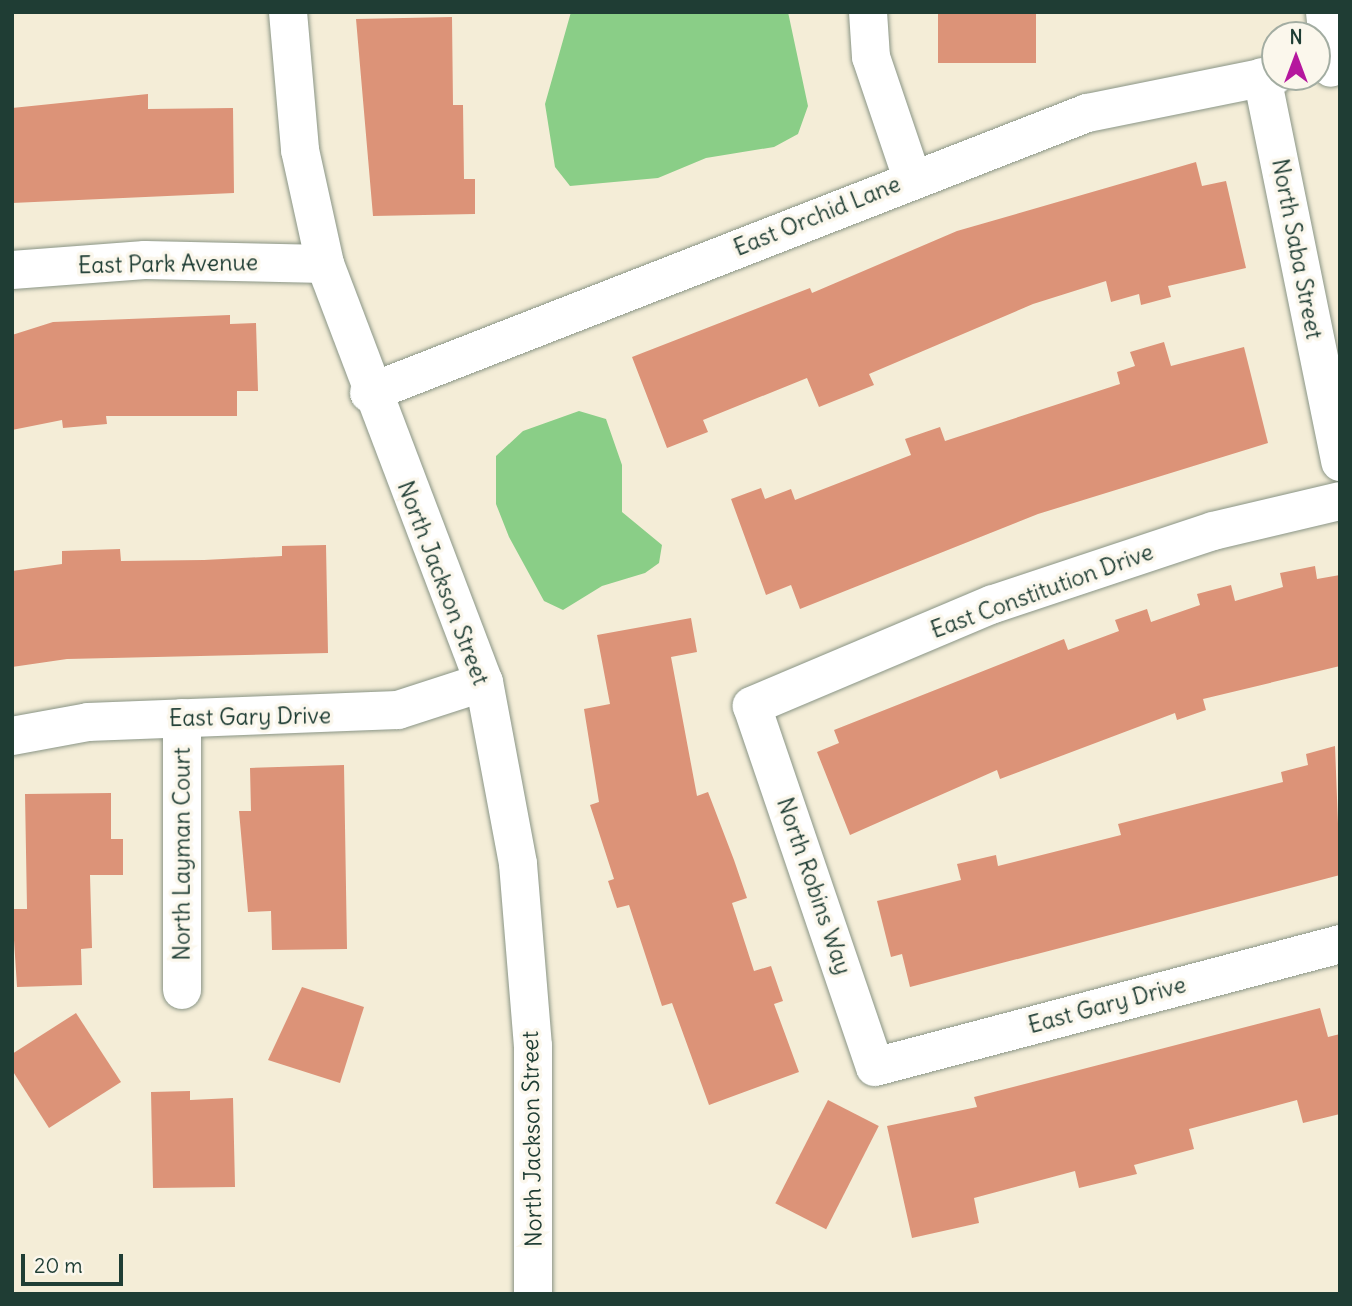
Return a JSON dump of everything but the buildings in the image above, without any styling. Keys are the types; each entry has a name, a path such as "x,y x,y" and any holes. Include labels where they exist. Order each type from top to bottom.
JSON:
{"street":[{"name":"North Jackson Street","path":"288,12 300,150 325,264 369,393 484,682 518,864 533,1046 533,1294"},
{"path":"868,12 871,57 912,178"},
{"name":"East Orchid Lane","path":"369,393 912,178 1087,113 1261,77"},
{"name":"North Saba Street","path":"1271,91 1340,462"},
{"name":"East Park Avenue","path":"12,270 145,260 325,264"},
{"name":"East Constitution Drive","path":"752,706 993,604 1213,531 1340,501"},
{"name":"East Gary Drive","path":"12,736 88,722 398,710 484,682"},
{"name":"North Robins Way","path":"752,706 875,1067"},
{"name":"North Layman Court","path":"182,718 182,990"},
{"name":"East Gary Drive","path":"875,1067 1340,944"}],"green space":[{"path":"571,12 788,12 808,106 798,134 774,147 706,158 658,178 570,186 555,167 545,104"},
{"path":"579,411 606,419 622,465 622,512 662,545 659,563 645,573 602,586 563,610 544,601 509,537 496,504 496,456 523,431"}]}
